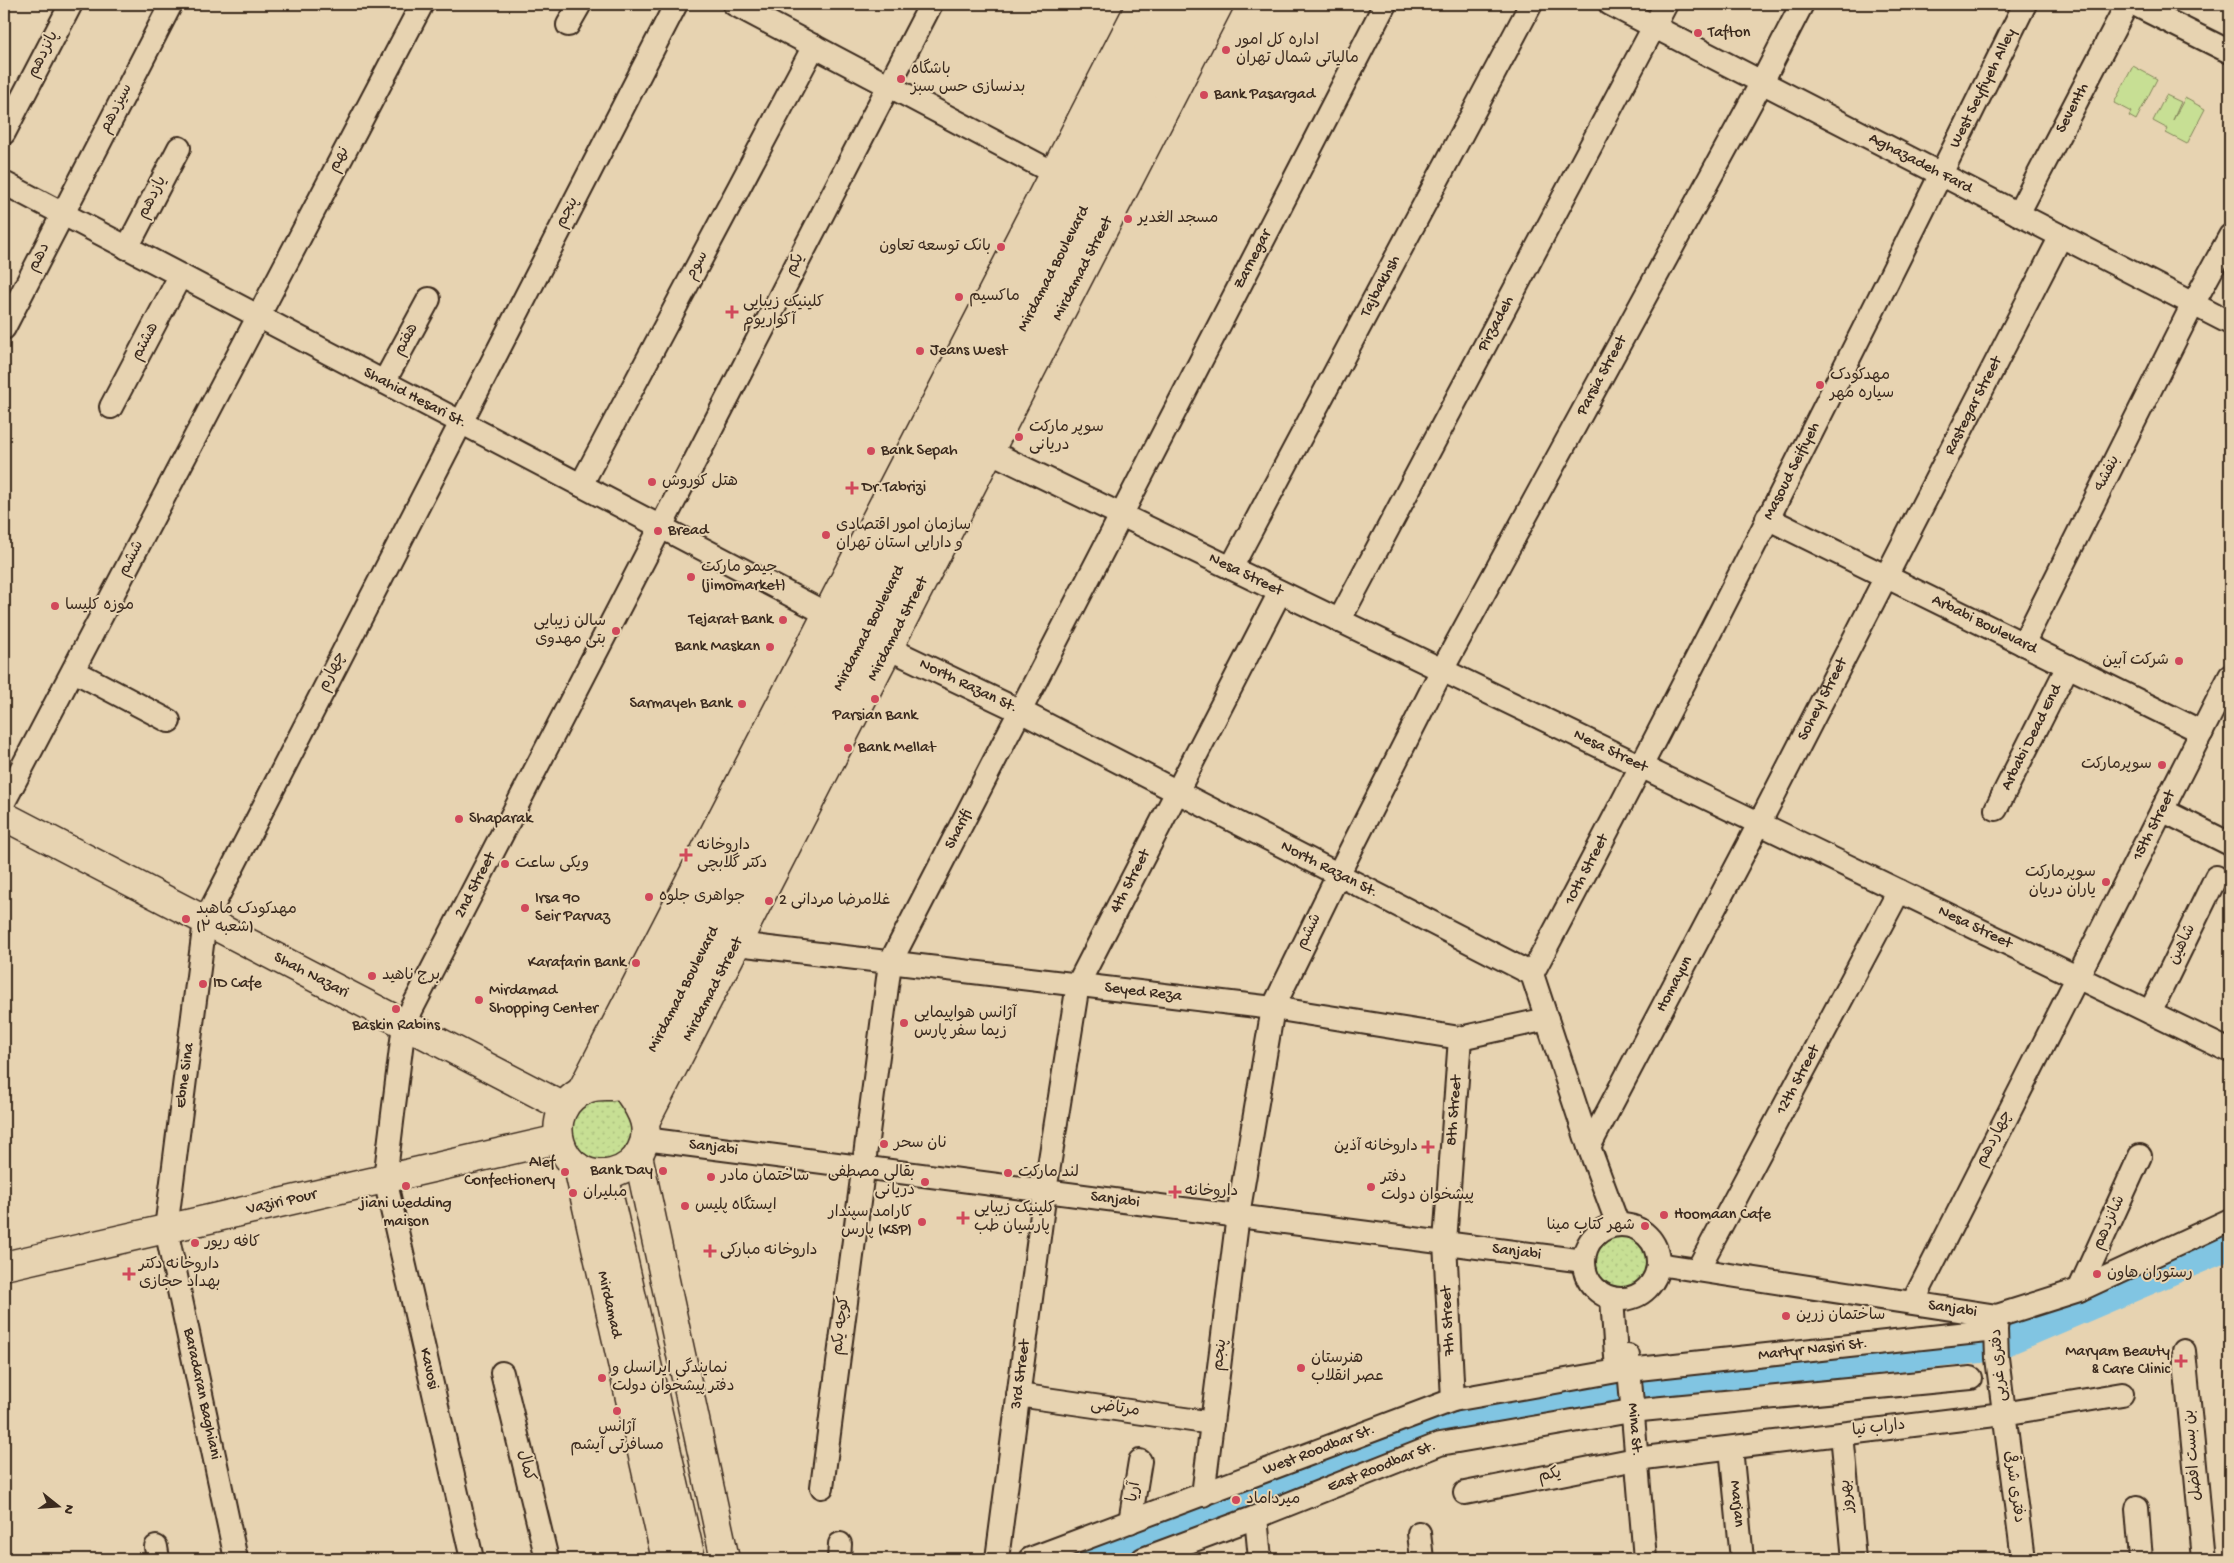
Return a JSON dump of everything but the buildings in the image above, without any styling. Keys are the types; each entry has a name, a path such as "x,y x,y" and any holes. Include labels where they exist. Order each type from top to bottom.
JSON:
{"main road":[{"path":"643,1139 627,1166 616,1172 594,1173 578,1167 567,1156 559,1139 560,1117 573,1099 827,614 1141,4"},
{"name":"Mirdamad Boulevard","path":"621,1090 1170,4"},
{"name":"Mirdamad Boulevard","path":"621,1090 1190,4"},
{"name":"Mirdamad Street","path":"643,1139 736,944 1219,4"},
{"name":"Shah Nazari","path":"4,816 404,1024 573,1099"},
{"path":"573,1099 593,1087 621,1090 639,1106 662,1266 725,1559"},
{"name":"Vaziri Pour","path":"4,1266 559,1139"},
{"name":"Mirdamad","path":"578,1167 668,1559"},
{"path":"604,1174 691,1559"},
{"path":"628,1278 631,1248 636,1243 643,1243 662,1266"},
{"path":"668,1559 672,1478"}],"street":[{"name":"پانزدهم","path":"4,133 71,4"},
{"name":"سیزدهم","path":"62,214 171,4"},
{"name":"نهم","path":"258,316 422,4"},
{"path":"568,25 580,4"},
{"name":"پنجم","path":"461,422 676,4"},
{"path":"734,4 1054,173"},
{"name":"یکم","path":"660,527 931,4"},
{"name":"Zarnegar","path":"1121,515 1385,4"},
{"name":"Tajbakhsh","path":"1231,568 1531,4"},
{"name":"Aghazadeh Fard","path":"1610,4 2230,323"},
{"name":"Pirzadeh","path":"1340,620 1666,4"},
{"name":"Parsia Street","path":"1442,670 1762,82 1802,4"},
{"name":"West Seyfiyeh Alley","path":"1941,174 2025,4"},
{"name":"Seventh","path":"2018,214 2127,4"},
{"path":"2134,4 2230,52"},
{"name":"سوم","path":"581,486 814,46"},
{"name":"یازدهم","path":"127,248 179,148"},
{"name":"Masoud Seifiyeh","path":"1642,766 1941,174"},
{"name":"Shahid Hesari St.","path":"4,183 827,614"},
{"name":"دهم","path":"4,328 62,214"},
{"name":"Rastegar Street","path":"1886,577 2061,236"},
{"name":"بنفشه","path":"2022,644 2193,304 2230,236"},
{"name":"هشتم","path":"111,408 180,276"},
{"name":"هفتم","path":"384,382 429,298"},
{"name":"ششم","path":"4,802 258,316"},
{"name":"چهارم","path":"206,921 461,422"},
{"name":"Nesa Street","path":"989,451 1760,822 2230,1051"},
{"name":"Sharifi","path":"862,1165 890,963 1121,515"},
{"name":"Arbabi Boulevard","path":"1767,518 2202,732"},
{"name":"2nd Street","path":"385,1179 404,1024 660,527"},
{"name":"Soheyl Street","path":"1760,822 1886,577"},
{"name":"4th Street","path":"1046,1190 1078,984 1280,592"},
{"name":"North Razan St.","path":"888,648 1020,711 1176,793 1532,974"},
{"name":"Arbabi Dead End","path":"1996,809 2068,666"},
{"name":"ششم","path":"1238,1215 1273,1008 1442,670"},
{"path":"74,671 169,721"},
{"name":"15th Street","path":"2077,977 2230,676"},
{"name":"10th Street","path":"1532,974 1642,766"},
{"path":"2162,810 2230,844"},
{"name":"Homayun","path":"1589,1147 1760,822"},
{"name":"شاهین","path":"2150,1012 2216,878"},
{"name":"12th Street","path":"1698,1269 1899,891"},
{"name":"Ebne Sina","path":"166,1229 206,921"},
{"name":"Seyed Reza","path":"736,944 1273,1008 1460,1038 1547,1019"},
{"path":"1532,974 1589,1147 1618,1225"},
{"name":"چهاردهم","path":"1913,1302 2077,977"},
{"name":"8th Street","path":"1445,1242 1460,1038"},
{"name":"Sanjabi","path":"643,1139 862,1165 1584,1261"},
{"name":"شانزدهم","path":"2080,1290 2140,1156"},
{"name":"کوچه یکم","path":"822,1487 862,1165"},
{"name":"Kavosi","path":"385,1179 472,1559"},
{"name":"3rd Street","path":"997,1559 1046,1190"},
{"name":"پنجم","path":"1203,1495 1238,1215"},
{"name":"Sanjabi","path":"1658,1264 1913,1302 1996,1323 2080,1290 2230,1220"},
{"path":"1618,1225 1631,1226 1643,1231 1652,1240 1657,1251 1658,1264 1656,1275 1647,1288 1633,1297 1617,1299 1603,1294 1589,1280 1584,1261 1586,1250 1591,1240 1608,1227 1618,1225"},
{"name":"Baradaran Baghiani","path":"166,1229 236,1559"},
{"name":"7th Street","path":"1445,1242 1453,1400"},
{"name":"Mina St.","path":"1617,1299 1623,1370 1631,1411 1645,1559"},
{"name":"دفتری غربی","path":"1996,1323 1997,1358 2004,1414"},
{"name":"Martyr Nasiri St.","path":"1623,1370 1996,1323"},
{"name":"بن بست افضل","path":"2184,1351 2204,1559"},
{"name":"West Roodbar St.","path":"1030,1559 1453,1400 1623,1370"},
{"name":"کمال","path":"502,1373 547,1559"},
{"path":"1631,1411 1971,1378"},
{"name":"داراب نیا","path":"1636,1459 2004,1414 2122,1394"},
{"name":"مرتاضی","path":"1018,1395 1212,1423"},
{"name":"East Roodbar St.","path":"1143,1559 1256,1517 1440,1444 1631,1411"},
{"name":"دفتری شرقی","path":"2004,1414 2023,1559"},
{"name":"بهروز","path":"1842,1434 1854,1559"},
{"name":"Marjan","path":"1731,1448 1742,1559"},
{"name":"یکم","path":"1465,1494 1636,1459"},
{"name":"آریا","path":"1130,1522 1140,1461"},
{"path":"2137,1508 2141,1559"},
{"path":"1256,1517 1260,1559"},
{"path":"1419,1533 1422,1559"}],"green space":[{"path":"2133,66 2157,79 2136,120 2129,116 2131,112 2114,103"},
{"path":"2166,95 2181,102 2173,120 2185,98 2205,109 2187,144 2166,133 2168,129 2153,121"},
{"path":"592,1098 616,1100 627,1110 633,1125 630,1147 625,1153 617,1159 600,1164 573,1149 570,1118"},
{"path":"1615,1233 1627,1233 1642,1241 1650,1256 1650,1268 1642,1283 1627,1291 1615,1291 1600,1283 1592,1268 1592,1256 1600,1241"}],"waterway":[{"path":"1082,1559 1442,1423 1612,1389 1980,1349 2003,1343 2216,1252 2230,1243"}],"place":[{"name":"Tafton","path":"1698,33"},
{"name":"اداره کل امور مالیاتی شمال تهران","path":"1226,50"},
{"name":"باشگاه بدنسازی حس سبز","path":"901,79"},
{"name":"Bank Pasargad","path":"1204,95"},
{"name":"مسجد الغدیر","path":"1128,219"},
{"name":"بانک توسعه تعاون","path":"1001,247"},
{"name":"ماکسیم","path":"959,297"},
{"name":"کلینیک زیبایی آکواریوم","path":"732,312"},
{"name":"Jeans West","path":"920,351"},
{"name":"مهدکودک سیاره مهر","path":"1820,385"},
{"name":"سوپر مارکت دریانی","path":"1019,437"},
{"name":"Bank Sepah","path":"871,451"},
{"name":"هتل کوروش","path":"652,482"},
{"name":"Dr.Tabrizi","path":"852,488"},
{"name":"Bread","path":"658,531"},
{"name":"سازمان امور اقتصادی و دارایی استان تهران","path":"826,535"},
{"name":"جیمو مارکت (jimomarket)","path":"691,577"},
{"name":"موزه کلیسا","path":"55,606"},
{"name":"Tejarat Bank","path":"783,620"},
{"name":"سالن زیبایی بتی مهدوی","path":"616,631"},
{"name":"Bank Maskan","path":"770,647"},
{"name":"شرکت آبین","path":"2179,661"},
{"name":"Parsian Bank","path":"875,699"},
{"name":"Sarmayeh Bank","path":"742,704"},
{"name":"Bank Mellat","path":"848,748"},
{"name":"سوپرمارکت","path":"2162,765"},
{"name":"Shaparak","path":"459,819"},
{"name":"داروخانه دکتر گلابچی","path":"686,855"},
{"name":"ویکی ساعت","path":"505,864"},
{"name":"سوپرمارکت یاران دریان","path":"2106,882"},
{"name":"جواهری جلوه","path":"649,897"},
{"name":"غلامرضا مردانی 2","path":"769,901"},
{"name":"Irsa 90 Seir Parvaz","path":"525,908"},
{"name":"مهدکودک ماهبد (شعبه ۲)","path":"186,919"},
{"name":"Karafarin Bank","path":"636,963"},
{"name":"برج ناهید","path":"372,976"},
{"name":"ID Cafe","path":"203,984"},
{"name":"Mirdamad Shopping Center","path":"479,1000"},
{"name":"Baskin Rabins","path":"396,1009"},
{"name":"آژانس هواپیمایی زیما سفر پارس","path":"904,1023"},
{"name":"نان سحر","path":"884,1144"},
{"name":"داروخانه آذین","path":"1428,1147"},
{"name":"Bank Day","path":"663,1171"},
{"name":"Alef Confectionery","path":"565,1172"},
{"name":"لند مارکت","path":"1008,1173"},
{"name":"ساختمان مادر","path":"711,1177"},
{"name":"بقالی مصطفی دریانی","path":"925,1182"},
{"name":"jiani wedding maison","path":"406,1186"},
{"name":"دفتر پیشخوان دولت","path":"1371,1187"},
{"name":"داروخانه","path":"1175,1192"},
{"name":"مبلیران","path":"573,1193"},
{"name":"ایستگاه پلیس","path":"685,1206"},
{"name":"Hoomaan Cafe","path":"1664,1215"},
{"name":"کلینیک زیبایی پارسیان طب","path":"963,1218"},
{"name":"کارامد سپندار پارس (KSP)","path":"922,1222"},
{"name":"شهر کتاب مینا","path":"1645,1226"},
{"name":"کافه ریور","path":"195,1243"},
{"name":"داروخانه مبارکی","path":"710,1251"},
{"name":"داروخانه دکتر بهداد حجازی","path":"129,1274"},
{"name":"رستوران هاون","path":"2097,1274"},
{"name":"ساختمان زرین","path":"1786,1316"},
{"name":"Maryam Beauty & Care Clinic","path":"2181,1361"},
{"name":"هنرستان عصر انقلاب","path":"1301,1368"},
{"name":"نمایندگی ایرانسل و دفتر پیشخوان دولت","path":"602,1378"},
{"name":"آژانس مسافرتی آیشم","path":"617,1411"},
{"name":"میرداماد","path":"1236,1500"}]}
